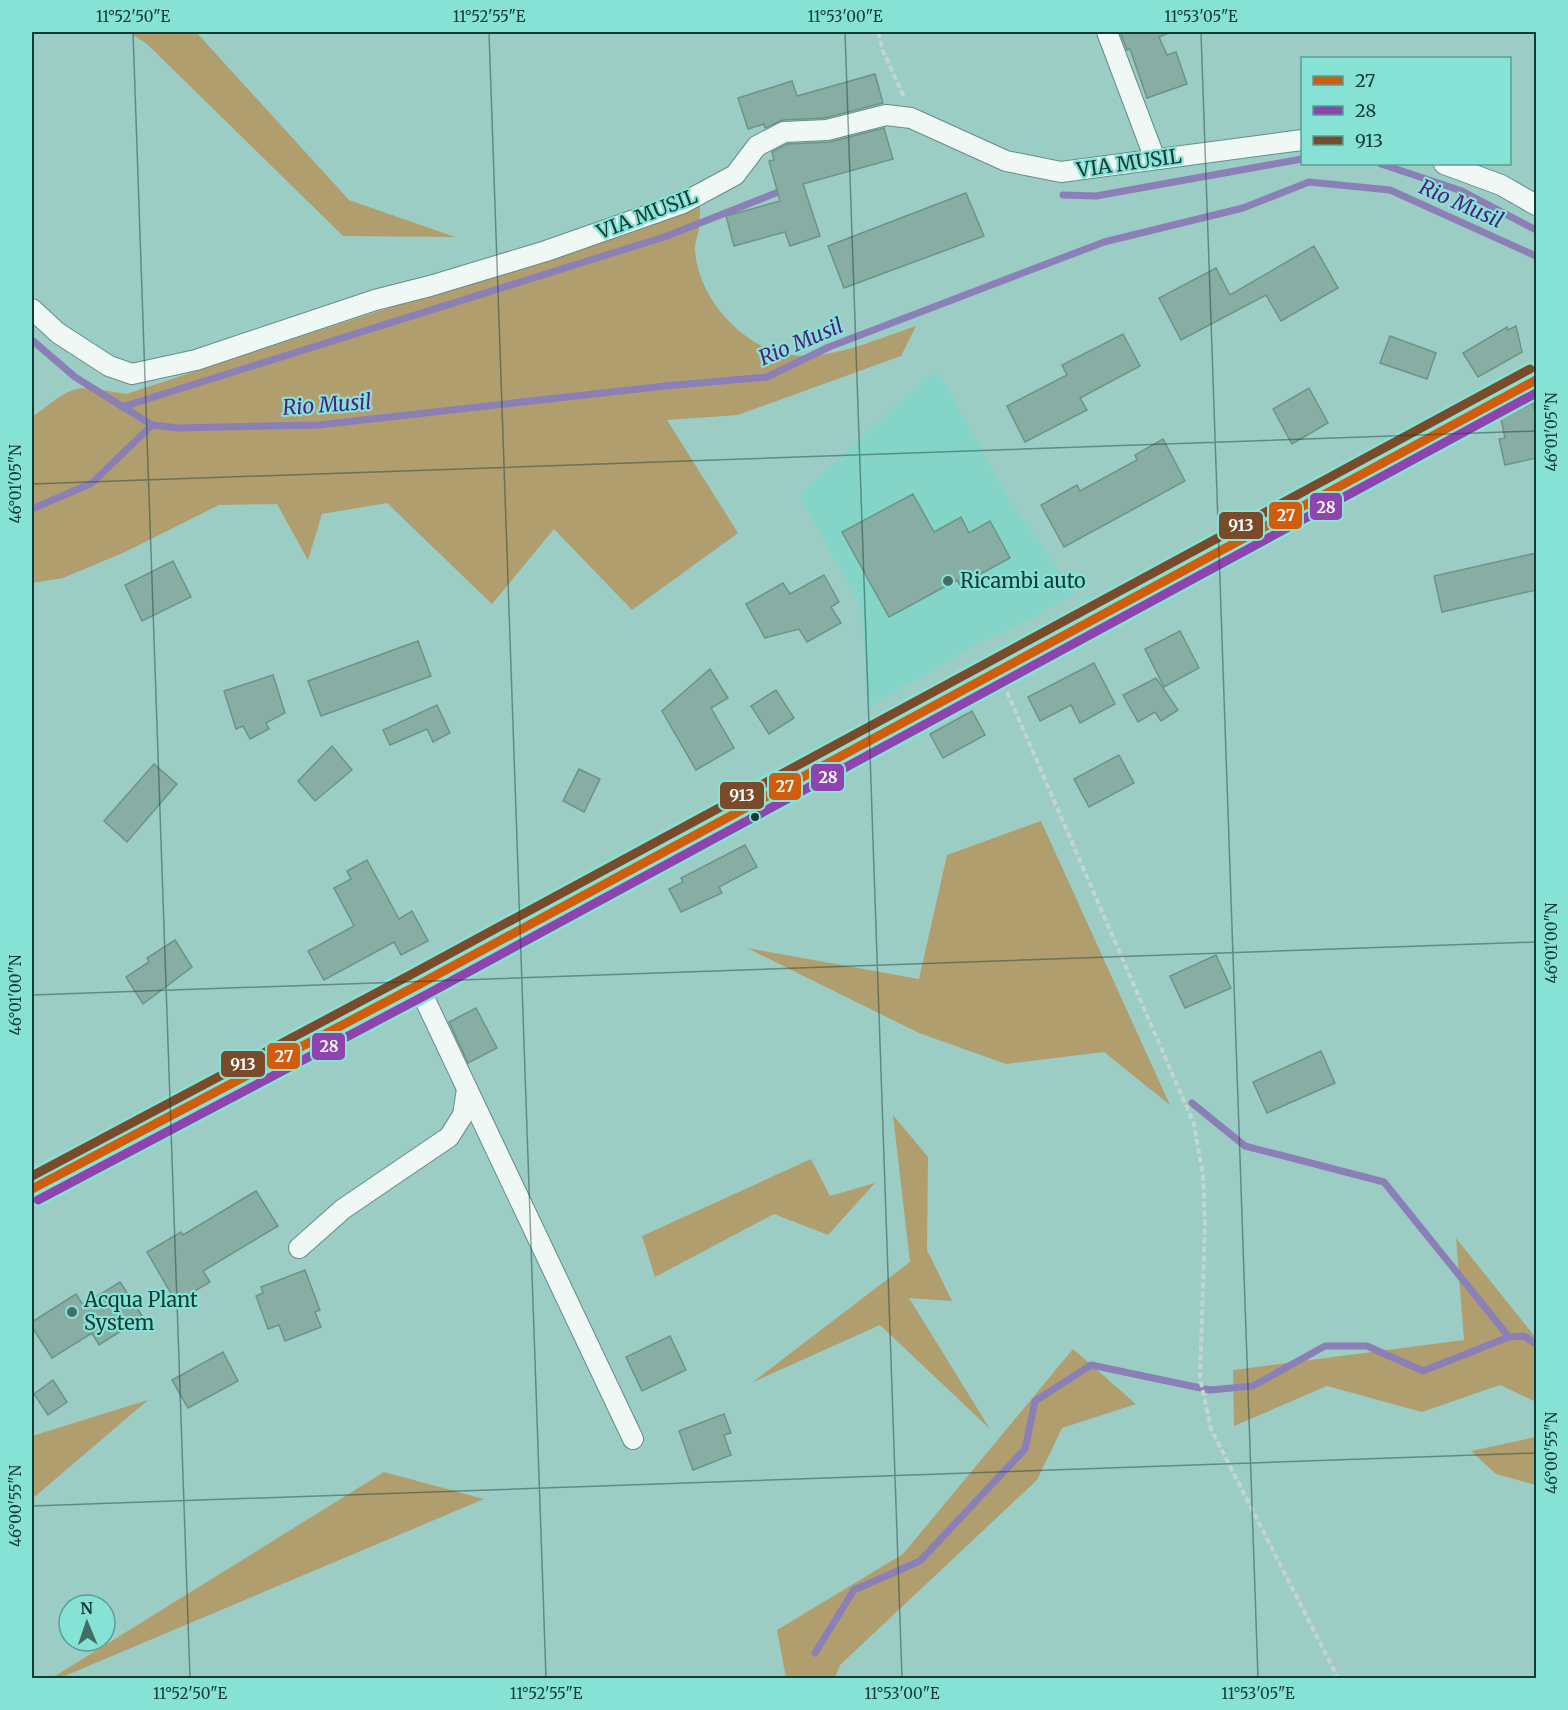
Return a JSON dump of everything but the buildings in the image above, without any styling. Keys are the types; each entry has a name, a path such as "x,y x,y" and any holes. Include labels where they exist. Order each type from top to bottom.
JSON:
{"main road":[{"path":"32,1189 418,985 998,669 1536,380"}],"street":[{"path":"1107,32 1155,159"},
{"name":"VIA MUSIL","path":"32,309 58,333 109,366 132,374 196,360 375,300 546,251 683,203 735,175 757,146 784,132 827,130 886,115 911,118 1006,161 1061,172 1301,140"},
{"path":"1447,165 1501,185 1536,205"},
{"path":"418,985 633,1438"},
{"path":"299,1248 343,1209 449,1137 463,1115 467,1089"}],"path":[{"path":"878,32 911,118"},
{"path":"998,669 1194,1124 1203,1176 1205,1224 1200,1378 1211,1429 1338,1678"}],"shaded area":[{"path":"129,32 196,32 349,200 455,237 343,236 147,44"},
{"path":"700,201 699,229 695,248 701,278 709,295 725,317 748,337 770,350 793,355 816,355 865,344 916,326 901,356 738,415 667,420 738,533 632,610 554,529 492,604 387,503 322,514 308,560 277,504 219,505 125,552 63,578 32,583 32,417 58,398 75,389 84,388 126,394 595,240"},
{"path":"937,369 1007,496 1075,594 1009,630 989,637 868,707 862,608 799,495"},
{"path":"1041,821 1170,1105 1104,1052 1006,1064 919,1033 747,948 919,979 947,855"},
{"path":"893,1115 928,1157 927,1250 952,1301 909,1298 990,1429 880,1325 753,1382 910,1262"},
{"path":"811,1159 830,1196 875,1183 828,1235 774,1214 655,1277 642,1236"},
{"path":"1456,1238 1536,1338 1536,1402 1500,1385 1422,1412 1327,1386 1234,1426 1233,1370 1464,1340"},
{"path":"1073,1349 1136,1404 1062,1428 1037,1480 840,1665 835,1678 786,1678 777,1630 903,1554"},
{"path":"148,1400 32,1499 32,1436"},
{"path":"1536,1437 1536,1485 1496,1474 1471,1451"},
{"path":"384,1472 484,1499 60,1678 52,1678 92,1653 117,1653 117,1638"}],"waterway":[{"path":"1063,195 1096,196 1301,159"},
{"path":"1384,165 1462,191 1536,230"},
{"name":"Rio Musil","path":"32,340 75,377 152,425 178,428 318,425 665,386 767,377 829,347 1104,242 1243,208 1309,182 1390,190 1536,256"},
{"path":"122,407 667,236 781,191"},
{"path":"32,509 92,483 152,425"},
{"path":"1192,1103 1245,1146 1384,1182 1509,1337"},
{"path":"815,1653 854,1590 920,1561 1025,1449 1035,1401 1091,1365 1210,1390 1253,1386 1325,1346 1367,1346 1423,1371 1509,1337 1524,1336 1536,1344"}],"transit line":[{"name":"913","path":"32,1176 412,974 1530,369"},
{"name":"27","path":"32,1189 418,985 1536,380"},
{"name":"28","path":"38,1200 424,996 1536,393"}],"place":[{"name":"Ricambi auto","path":"948,581"},
{"name":"Acqua Plant System","path":"72,1312"}]}
